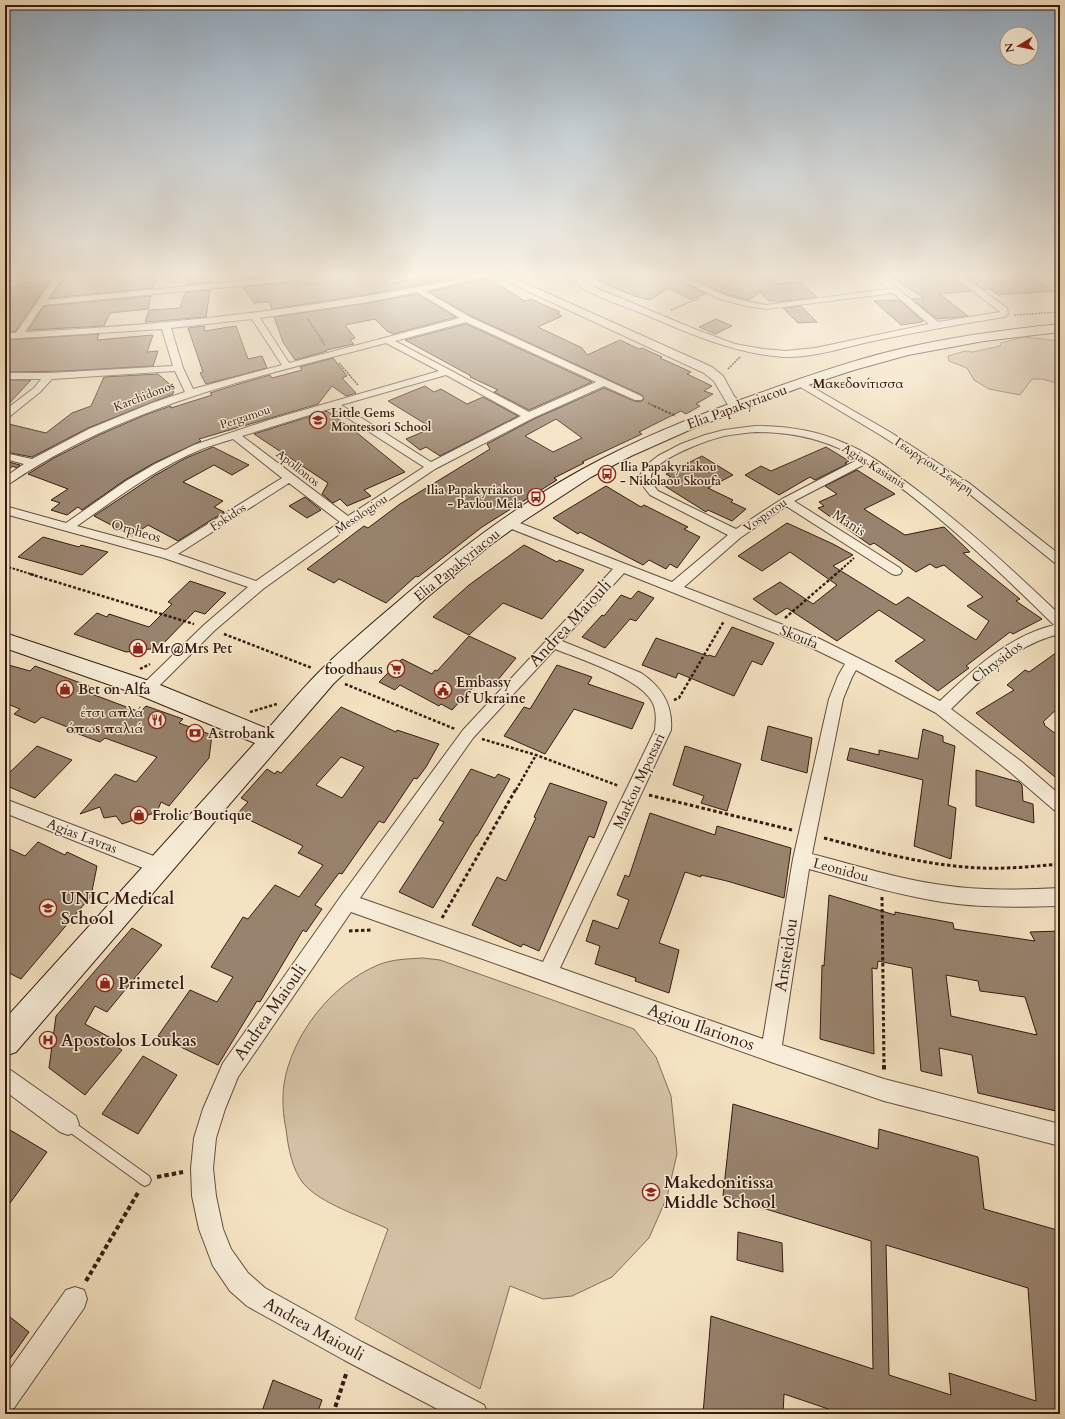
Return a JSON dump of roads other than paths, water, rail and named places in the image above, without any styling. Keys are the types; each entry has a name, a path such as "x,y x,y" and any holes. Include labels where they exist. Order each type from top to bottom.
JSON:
{"main road":[{"name":"Elia Papakyriacou","path":"5,1041 158,866 327,677 371,635 440,577 508,524 585,474 662,435 800,383 847,368 906,352 965,341"},
{"path":"5,640 147,689 272,740"}],"street":[{"path":"170,341 178,368 190,392"},
{"path":"270,341 286,366"},
{"name":"Karchidonos","path":"5,482 33,463 93,431 120,418 190,392 286,366 388,341"},
{"path":"389,341 529,416"},
{"path":"515,341 638,398"},
{"path":"646,341 714,373 724,386 726,397 737,406"},
{"path":"720,341 747,350 786,354 815,351 861,341"},
{"path":"5,376 49,376 178,368"},
{"name":"Pergamou","path":"68,527 130,483 159,466 198,447 234,434 448,372"},
{"path":"5,415 37,390 49,376"},
{"name":"Mesologiou","path":"147,689 209,628 258,586 348,522 431,467 529,416 604,382"},
{"name":"Γεωργίου Σεφέρη","path":"800,383 886,434 965,485 1060,561"},
{"path":"334,405 431,467"},
{"name":"Agias Kasianis","path":"738,535 654,493 646,482 646,474 648,469 672,453 701,440 730,432 753,429 790,430 816,436 842,445 867,459 926,501 995,560 1060,623"},
{"name":"Apollonos","path":"234,434 288,478 348,522"},
{"path":"5,456 33,463"},
{"name":"Vosporou","path":"674,588 758,519 824,479 867,459"},
{"name":"Fokidos","path":"168,556 288,478"},
{"name":"Manis","path":"786,501 896,571"},
{"name":"Orpheos","path":"5,510 168,556 258,586"},
{"name":"Skoufa","path":"508,524 815,643 854,662 941,709 1016,767 1060,806"},
{"name":"Andrea Maiouli","path":"475,1414 353,1352 256,1297 239,1282 222,1257 211,1229 204,1196 202,1168 205,1138 214,1109 230,1070 347,902 468,734 621,568"},
{"name":"Chrysidos","path":"941,709 985,668 1028,639 1060,629"},
{"name":"Markou Mpotsari","path":"548,973 663,730 665,721 659,699 653,691 636,677 552,642"},
{"name":"Leonidou","path":"854,662 841,684 836,699 806,833 802,859 926,891 963,896 1009,898 1060,896"},
{"name":"Agias Lavras","path":"7,810 158,866"},
{"name":"Aristeidou","path":"771,1052 802,859"},
{"name":"Agiou Ilarionos","path":"347,902 771,1052 884,1090 1060,1135"},
{"path":"5,1078 68,1124"},
{"path":"5,1399 76,1299"}],"lane":[{"path":"68,1124 146,1180"}],"place":[{"name":"Little Gems Montessori School","path":"318,420"},
{"name":"Ilia Papakyriakou - Nikolaou Skoufa","path":"607,474"},
{"name":"Ilia Papakyriakou - Pavlou Mela","path":"536,497"},
{"name":"Mr@Mrs Pet","path":"138,648"},
{"name":"foodhaus","path":"396,669"},
{"name":"Bet on Alfa","path":"65,689"},
{"name":"Embassy of Ukraine","path":"443,690"},
{"name":"έτσι απλά όπωs παλιά","path":"157,720"},
{"name":"Astrobank","path":"195,733"},
{"name":"Frolic Boutique","path":"139,815"},
{"name":"UNIC Medical School","path":"48,908"},
{"name":"Primetel","path":"105,983"},
{"name":"Apostolos Loukas","path":"48,1040"},
{"name":"Makedonitissa Middle School","path":"651,1192"}],"district":[{"name":"Μακεδονίτισσα","path":"858,384"}]}
